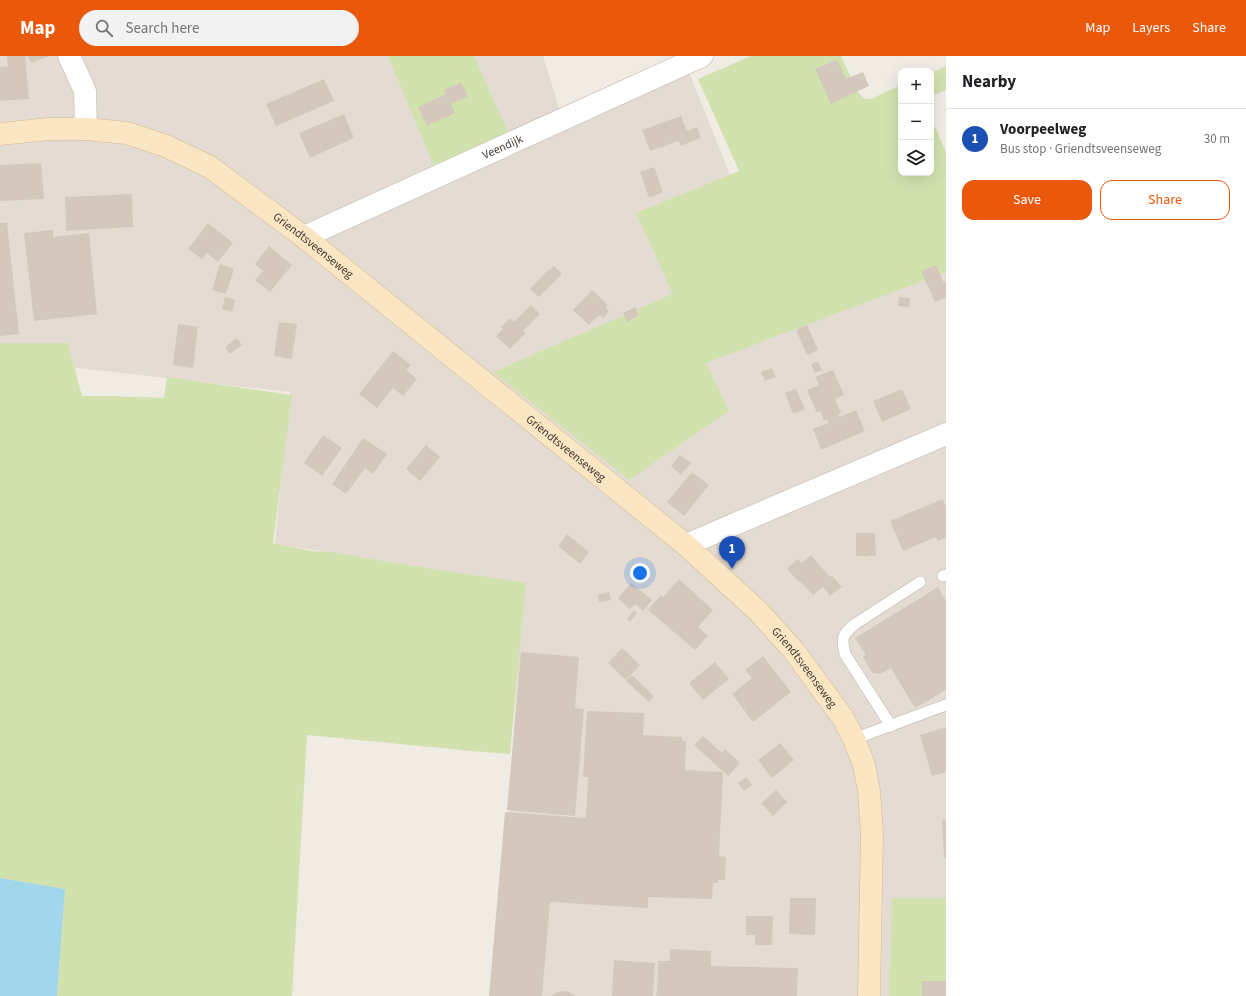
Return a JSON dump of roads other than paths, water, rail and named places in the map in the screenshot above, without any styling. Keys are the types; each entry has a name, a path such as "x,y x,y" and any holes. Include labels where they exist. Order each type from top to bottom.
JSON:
{"street":[{"path":"69,56 85,91 86,129"},
{"name":"Veendijk","path":"304,237 702,56"},
{"name":"Griendtsveenseweg","path":"0,134 49,129 86,129 127,133 166,146 210,167 304,237 686,545 759,612 794,651 843,718 854,739 864,765 869,792 872,833 869,996"},
{"path":"686,545 946,434"}],"lane":[{"path":"891,726 845,654 842,641 847,632 855,624 920,582"},
{"path":"854,739 946,705"}],"water":[{"path":"0,878 65,889 57,996 0,996"}],"place":[{"name":"Voorpeelweg","path":"732,569"}]}
